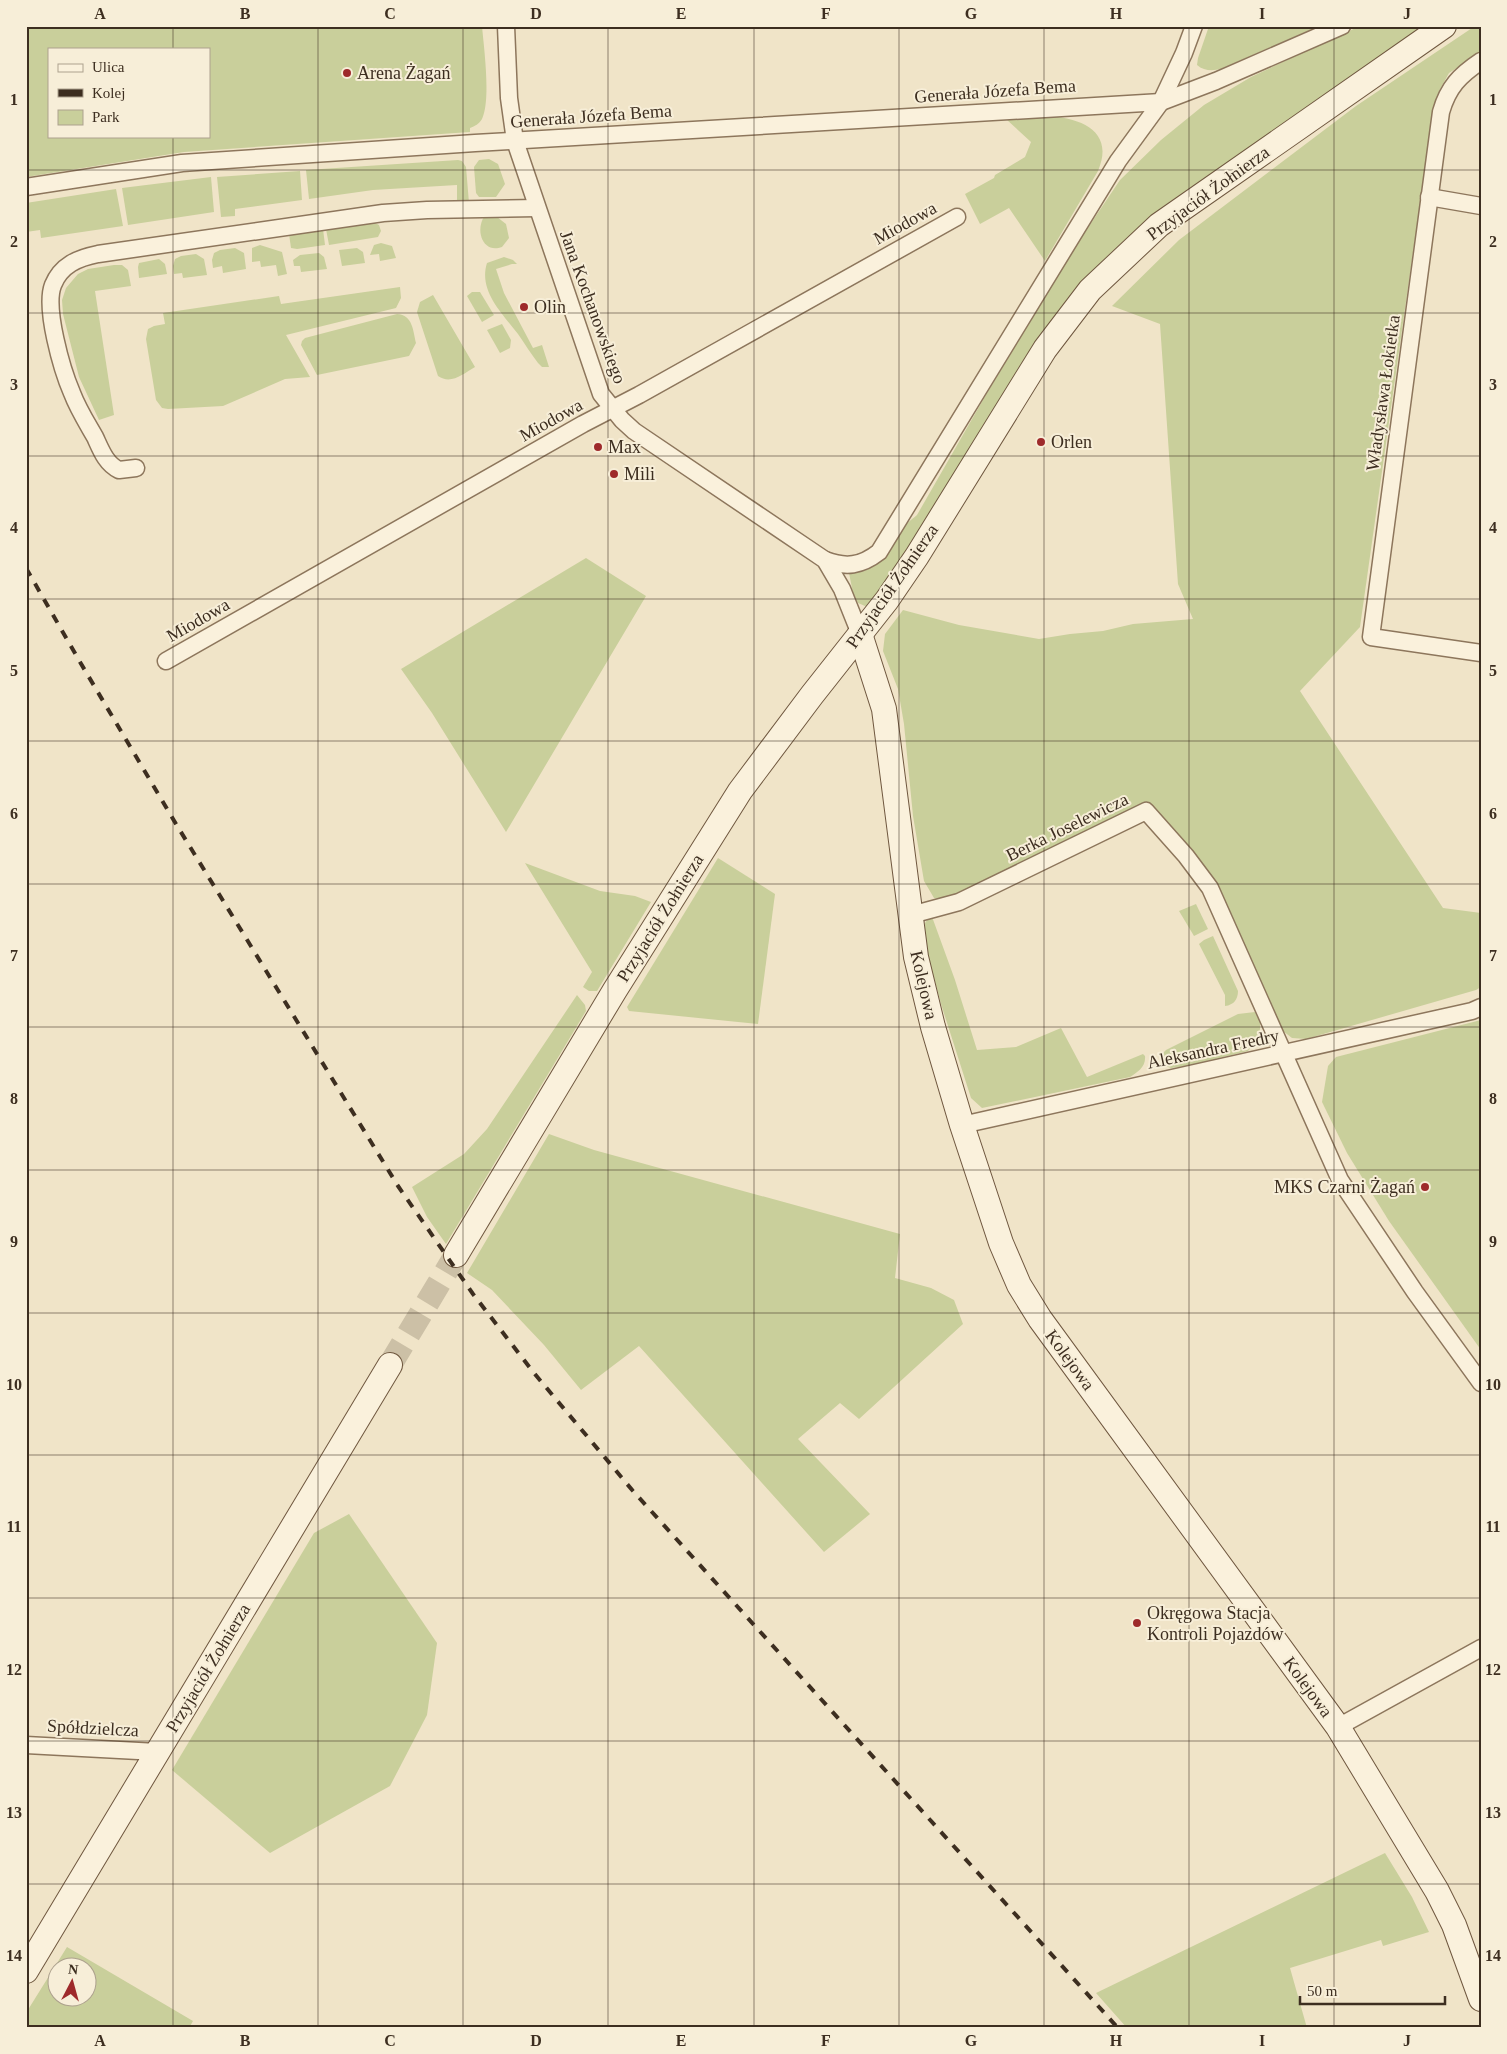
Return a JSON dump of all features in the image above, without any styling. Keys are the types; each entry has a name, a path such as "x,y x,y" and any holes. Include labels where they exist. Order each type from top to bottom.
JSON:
{"main road":[{"name":"Przyjaciół Żołnierza","path":"456,1255 610,998 740,791 887,600 917,556 1045,349 1090,290 1159,225 1444,26"},
{"name":"Kolejowa","path":"860,634 884,709 916,957 932,1027 962,1125 1011,1269 1028,1300 1168,1496 1338,1727 1437,1892 1454,1925 1481,1999"},
{"name":"Przyjaciół Żołnierza","path":"26,1971 390,1365"}],"street":[{"name":"Jana Kochanowskiego","path":"506,26 509,98 514,141 601,394 612,409 634,431 825,560 842,589 860,634"},
{"name":"Przyjaciół Żołnierza","path":"825,560 836,564 854,565 869,559 879,552 1118,160 1160,102 1184,53 1194,26"},
{"path":"1160,102 1216,81 1342,26"},
{"name":"Władysława Łokietka","path":"1481,61 1456,80 1444,100 1439,124 1372,637 1481,653"},
{"name":"Generała Józefa Bema","path":"26,187 182,163 1065,106 1160,102"},
{"path":"1429,198 1481,206"},
{"path":"136,468 119,470 109,463 80,411 67,381 50,306 53,286 63,269 70,263 98,254 383,213 427,210 537,208"},
{"name":"Miodowa","path":"166,661 583,424 957,217"},
{"name":"Berka Joselewicza","path":"911,915 959,902 1146,811 1186,856 1210,888 1283,1054"},
{"name":"Aleksandra Fredry","path":"962,1125 1476,1009"},
{"path":"1283,1054 1340,1180 1414,1292 1481,1383"},
{"path":"1338,1727 1481,1648"},
{"name":"Spółdzielcza","path":"26,1744 157,1752"}],"green space":[{"name":"Arena Żagań","path":"26,26 482,26 486,74 485,110 480,122 470,128 470,132 184,152 26,177"},
{"path":"1209,26 1319,26 1221,69 1211,70 1197,65"},
{"path":"1360,26 1424,26 1161,208 1095,269 1074,291 879,593 869,605 865,606 858,603 853,593 849,573 868,569 880,560 902,529 917,515 987,393 1079,241 1120,180 1161,140 1204,105 1251,77"},
{"path":"1475,26 1481,26 1481,52 1449,73 1439,91 1414,245 1360,627 1300,691 1443,908 1481,913 1481,987 1306,1039 1292,1038 1283,1031 1221,896 1134,807 955,896 940,899 934,898 924,881 913,816 904,724 898,689 883,651 885,634 903,610 959,625 1039,639 1103,631 1133,624 1193,619 1178,584 1160,324 1112,306 1179,240 1356,106"},
{"path":"1048,116 1072,120 1092,129 1102,146 1102,157 1098,171 1045,261 1009,208 980,224 965,194 994,178 995,175 1025,157 1031,142 1006,119"},
{"path":"489,159 498,164 505,184 496,197 479,197 476,193 474,167 479,160"},
{"path":"462,161 466,167 469,203 459,203 457,201 457,185 373,190 309,199 306,170"},
{"path":"300,171 302,200 235,209 235,216 221,217 217,177"},
{"path":"211,177 214,212 128,225 122,188"},
{"path":"116,189 123,226 41,238 40,230 26,232 26,203"},
{"path":"484,217 497,217 506,224 509,238 502,247 490,247 482,240 480,229"},
{"path":"373,222 379,225 381,231 378,237 329,245 326,229"},
{"path":"323,229 325,245 297,249 291,248 289,234"},
{"path":"381,243 392,246 396,258 380,261 379,254 370,255 374,245"},
{"path":"260,245 282,252 287,274 278,276 276,265 261,267 260,261 252,262 252,248"},
{"path":"235,248 244,253 246,269 223,273 222,266 213,268 212,260 214,253 220,250"},
{"path":"357,248 363,252 365,263 342,266 339,250"},
{"path":"319,253 324,257 327,269 301,272 300,266 294,266 293,260 300,255"},
{"path":"196,254 204,259 207,275 183,278 182,273 174,274 173,266 175,259 181,256"},
{"path":"504,257 513,260 517,264 496,269 504,293 533,348 542,345 549,367 542,367 538,363 493,302 486,283 487,263"},
{"path":"159,259 165,264 167,274 139,278 139,263"},
{"path":"122,265 128,270 131,286 95,291 114,415 99,420 79,377 63,314 62,300 66,288 78,274 88,269"},
{"path":"400,287 401,298 396,308 286,335 310,377 285,379 223,406 168,409 162,408 156,400 146,339 148,329 165,324 163,313 279,296 281,304"},
{"path":"472,292 480,292 494,315 482,322 467,296"},
{"path":"433,295 475,367 452,379 438,376 417,312 420,302"},
{"path":"397,314 406,317 413,329 416,343 409,356 317,375 301,345 305,338"},
{"path":"502,324 511,340 510,348 500,353 487,330"},
{"path":"586,558 646,596 506,832 432,713 401,669"},
{"path":"718,858 775,894 758,1024 629,1011 627,1007"},
{"path":"525,863 600,891 635,896 651,902 597,991 589,991 583,987 592,972"},
{"path":"1196,904 1208,929 1194,936 1179,911"},
{"path":"931,914 955,980 977,1050 1016,1047 1061,1028 1087,1077 1143,1054 1145,1060 1143,1066 1130,1077 982,1108 971,1098 941,1004 925,945 925,923"},
{"path":"1213,936 1238,991 1235,1001 1225,1006 1225,995 1199,944"},
{"path":"577,995 585,1005 586,1011 446,1244 427,1217 412,1187 464,1154 487,1129"},
{"path":"1255,1012 1260,1021 1260,1029 1258,1038 1248,1051 1171,1068 1165,1066 1161,1061 1162,1054 1166,1050 1238,1014"},
{"name":"MKS Czarni Żagań","path":"1481,1020 1481,1350 1389,1221 1347,1153 1322,1102 1328,1066 1336,1057"},
{"path":"549,1134 594,1150 900,1234 895,1278 931,1288 954,1300 963,1324 859,1419 840,1403 798,1439 870,1514 824,1552 639,1346 581,1390 544,1345 492,1290 467,1273"},
{"path":"349,1514 437,1643 427,1715 390,1786 270,1853 172,1770 314,1533"},
{"path":"1385,1853 1412,1897 1429,1932 1383,1946 1381,1940 1290,1968 1307,2028 1127,2028 1096,1993"},
{"path":"67,1947 82,1956 61,1956"},
{"path":"98,1965 193,2021 189,2028 26,2028 26,2013 48,1978 48,2006 98,2006"}],"tunnel":[{"path":"390,1365 456,1255"}],"railway":[{"path":"26,568 176,824 398,1186 473,1294 534,1373 633,1491 1118,2028"}],"place":[{"name":"Arena Żagań","path":"347,73"},
{"name":"Olin","path":"524,307"},
{"name":"Orlen","path":"1041,442"},
{"name":"Max","path":"598,447"},
{"name":"Mili","path":"614,474"},
{"name":"MKS Czarni Żagań","path":"1425,1187"},
{"name":"Okręgowa Stacja Kontroli Pojazdów","path":"1137,1623"}]}
